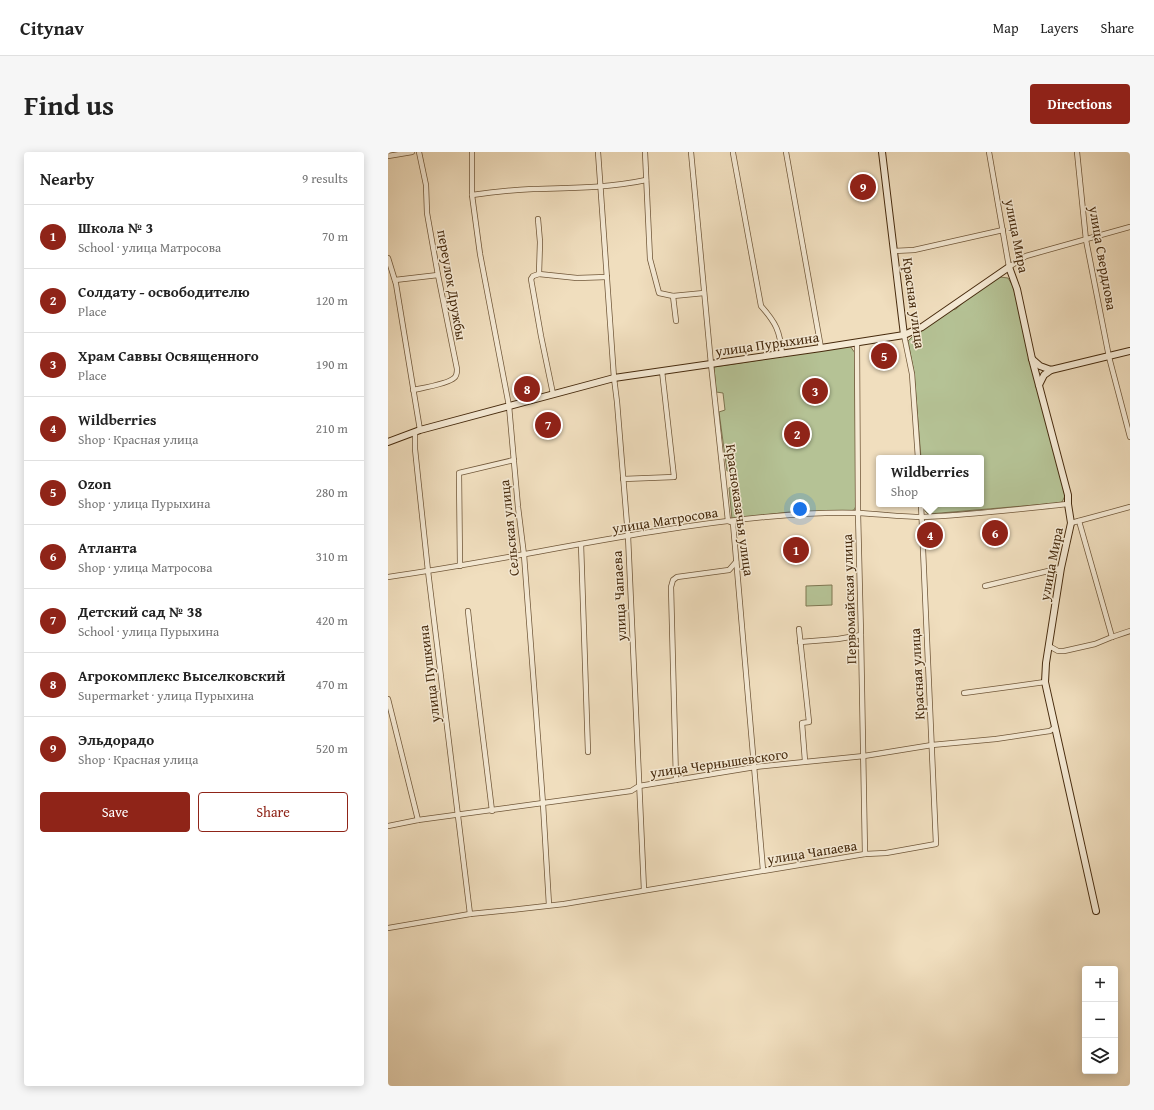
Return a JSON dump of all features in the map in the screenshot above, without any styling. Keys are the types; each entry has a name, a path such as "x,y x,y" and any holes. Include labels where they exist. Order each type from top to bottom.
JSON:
{"street":[{"path":"388,156 412,152"},
{"name":"переулок Дружбы","path":"413,390 448,381 454,378 457,374 427,213 426,184 419,152"},
{"name":"Сельская улица","path":"472,152 472,195 480,254 509,406 524,555 543,804 549,905"},
{"name":"улица Чапаева","path":"598,152 614,378 628,536 644,890"},
{"path":"645,152 650,259 660,293 673,296 704,293"},
{"name":"Красноказачья улица","path":"691,152 711,364 728,521 733,523 763,870"},
{"path":"733,152 761,306 768,314 780,335 782,354"},
{"path":"786,152 821,348"},
{"name":"Красная улица","path":"882,152 904,335 912,374 918,455"},
{"name":"улица Мира","path":"989,152 1009,267 1017,289 1032,359 1068,495 1071,523 1061,568 1048,646 1045,682 1096,912"},
{"name":"улица Свердлова","path":"1076,152 1086,240 1109,357 1130,437"},
{"path":"472,195 532,189 601,186 646,180"},
{"path":"538,219 540,242 539,274"},
{"name":"улица Пурыхина","path":"388,442 417,431 614,378 904,335 922,326 1026,256 1130,227"},
{"path":"894,252 914,250 1003,230"},
{"name":"улица Пушкина","path":"388,258 395,280 413,390 417,431 416,456 428,571 470,914"},
{"path":"553,394 531,278 539,274 577,278 607,277"},
{"path":"395,280 438,275"},
{"path":"673,296 676,321"},
{"name":"Первомайская улица","path":"857,343 858,513 862,635 865,854"},
{"path":"1039,385 1044,375 1051,370 1130,351"},
{"path":"1032,359 1040,366 1051,370"},
{"path":"623,479 674,477 662,371"},
{"path":"460,566 459,473 514,460"},
{"name":"улица Матросова","path":"388,577 460,566 628,536 728,521 798,514 858,513 922,517 996,512 1068,504"},
{"name":"Красная улица","path":"921,507 936,844"},
{"path":"1071,523 1130,507"},
{"name":"улица Мира","path":"1079,521 1112,637"},
{"path":"581,544 588,752"},
{"path":"676,780 671,587 673,580 677,577 729,570 736,562"},
{"path":"985,586 1061,568"},
{"path":"468,610 469,629 475,663 492,811"},
{"path":"799,629 809,722 802,724 805,761"},
{"path":"1048,646 1058,651 1064,651 1095,644 1130,632"},
{"path":"800,642 838,639 862,635"},
{"path":"964,693 1045,682"},
{"path":"388,699 418,820"},
{"name":"улица Чернышевского","path":"388,826 418,820 457,816 631,791 639,786 755,767 864,756 932,745 996,739 1050,731 1054,728"},
{"name":"улица Чапаева","path":"388,928 470,914 549,905 682,885 763,870 865,854 886,853 936,844"}],"green space":[{"path":"1000,277 1008,278 1013,286 1065,496 1062,502 928,514 925,511 924,507 984,507 984,455 921,455 914,373 908,341 951,310 956,309 968,298"},
{"path":"850,346 855,353 856,506 854,510 789,512 732,519 729,488 733,486 731,471 727,471 719,412 725,410 723,393 716,392 714,367"},
{"path":"832,585 832,605 806,606 806,586"}],"place":[{"name":"Эльдорадо","path":"863,187"},
{"name":"Ozon","path":"884,356"},
{"name":"Агрокомплекс Выселковский","path":"527,389"},
{"name":"Храм Саввы Освященного","path":"815,391"},
{"name":"Детский сад № 38","path":"548,425"},
{"name":"Солдату - освободителю","path":"797,434"},
{"name":"Атланта","path":"995,533"},
{"name":"Wildberries","path":"930,535"},
{"name":"Школа № 3","path":"796,550"}]}
